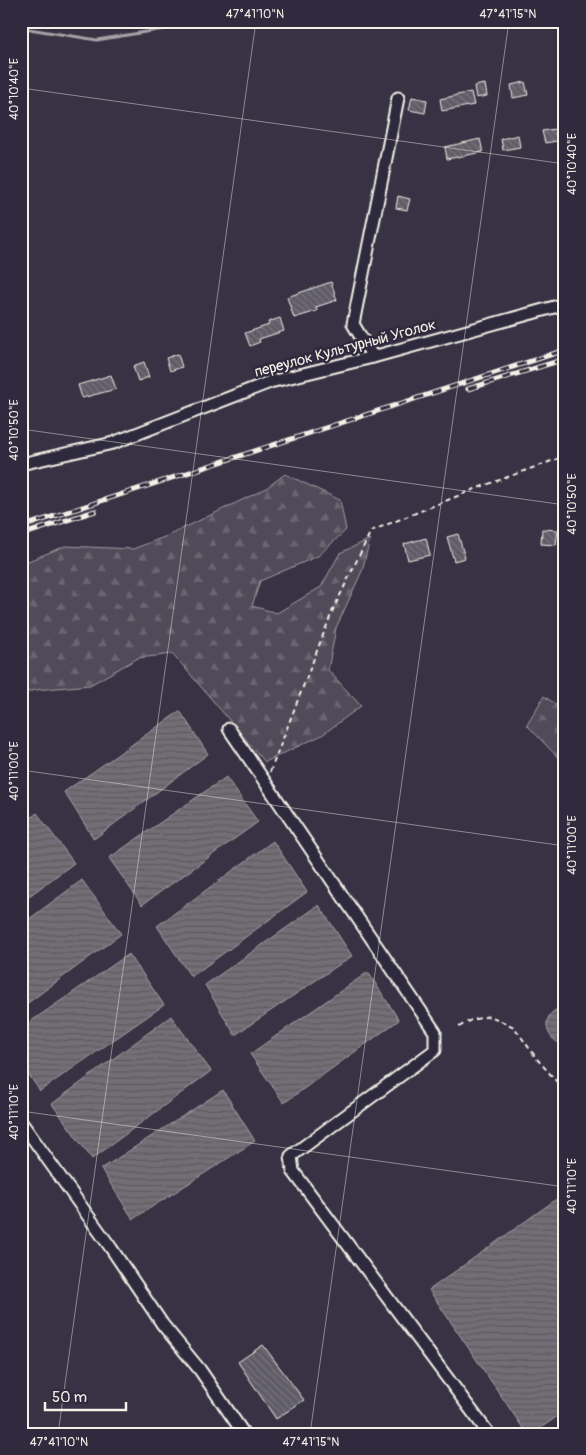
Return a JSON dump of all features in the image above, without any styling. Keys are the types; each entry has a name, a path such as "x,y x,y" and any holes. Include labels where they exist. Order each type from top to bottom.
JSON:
{"street":[{"path":"373,357 353,324 398,98"},
{"name":"переулок Культурный Уголок","path":"21,464 113,443 270,382 373,357 565,304"},
{"path":"229,729 435,1032 435,1050 291,1156 293,1171 489,1434"},
{"path":"21,1122 111,1248 162,1325 200,1370 244,1434"}],"path":[{"path":"266,784 332,612 371,531 475,489 565,456"},
{"path":"459,1027 471,1020 490,1016 514,1028 537,1059 565,1091"}],"green space":[{"path":"285,474 340,500 346,530 318,556 260,581 252,606 277,613 321,587 340,553 370,539 362,571 336,628 328,670 361,706 322,735 265,762 173,654 138,658 90,685 35,690 21,694 21,564 65,546 133,549 167,536 265,489"},
{"path":"544,696 565,711 565,765 527,725"}],"shaded area":[{"path":"180,711 208,754 94,839 64,792"},
{"path":"226,777 258,822 142,905 109,858"},
{"path":"37,813 74,863 21,902 21,825"},
{"path":"273,841 307,892 191,977 157,926"},
{"path":"82,880 121,934 21,1008 21,925"},
{"path":"319,905 352,956 235,1035 205,985"},
{"path":"129,954 164,1005 40,1091 21,1064 21,1028"},
{"path":"368,972 399,1020 284,1103 250,1054"},
{"path":"565,1007 564,1045 551,1037 547,1025 551,1013"},
{"path":"171,1016 211,1071 92,1159 52,1104"},
{"path":"223,1090 255,1141 133,1219 101,1169"},
{"path":"565,1193 565,1411 532,1434 527,1434 429,1290"}],"building":[{"path":"525,82 528,95 513,98 511,85"},
{"path":"485,84 487,96 476,98 474,86"},
{"path":"471,92 474,105 442,111 440,99"},
{"path":"412,97 427,100 425,113 409,110"},
{"path":"555,129 557,141 545,143 542,131"},
{"path":"518,135 520,147 503,150 501,139"},
{"path":"480,139 483,152 447,159 445,147"},
{"path":"398,196 410,199 407,210 396,208"},
{"path":"331,282 337,300 316,307 317,311 294,318 287,297"},
{"path":"280,318 284,331 259,339 260,342 250,346 245,333 269,325 268,322"},
{"path":"178,354 182,367 170,371 166,358"},
{"path":"144,362 149,377 138,381 133,366"},
{"path":"111,375 116,389 82,398 78,385"},
{"path":"542,529 558,530 556,545 541,544"},
{"path":"458,534 465,558 454,561 447,537"},
{"path":"426,538 430,555 408,560 404,544"},
{"path":"263,1345 304,1400 276,1419 238,1362"}],"waterway":[{"path":"21,26 29,29 97,40 164,29 175,21"}],"railway":[{"path":"21,527 565,350"},
{"path":"468,389 565,359"},
{"path":"21,535 95,511"}]}
